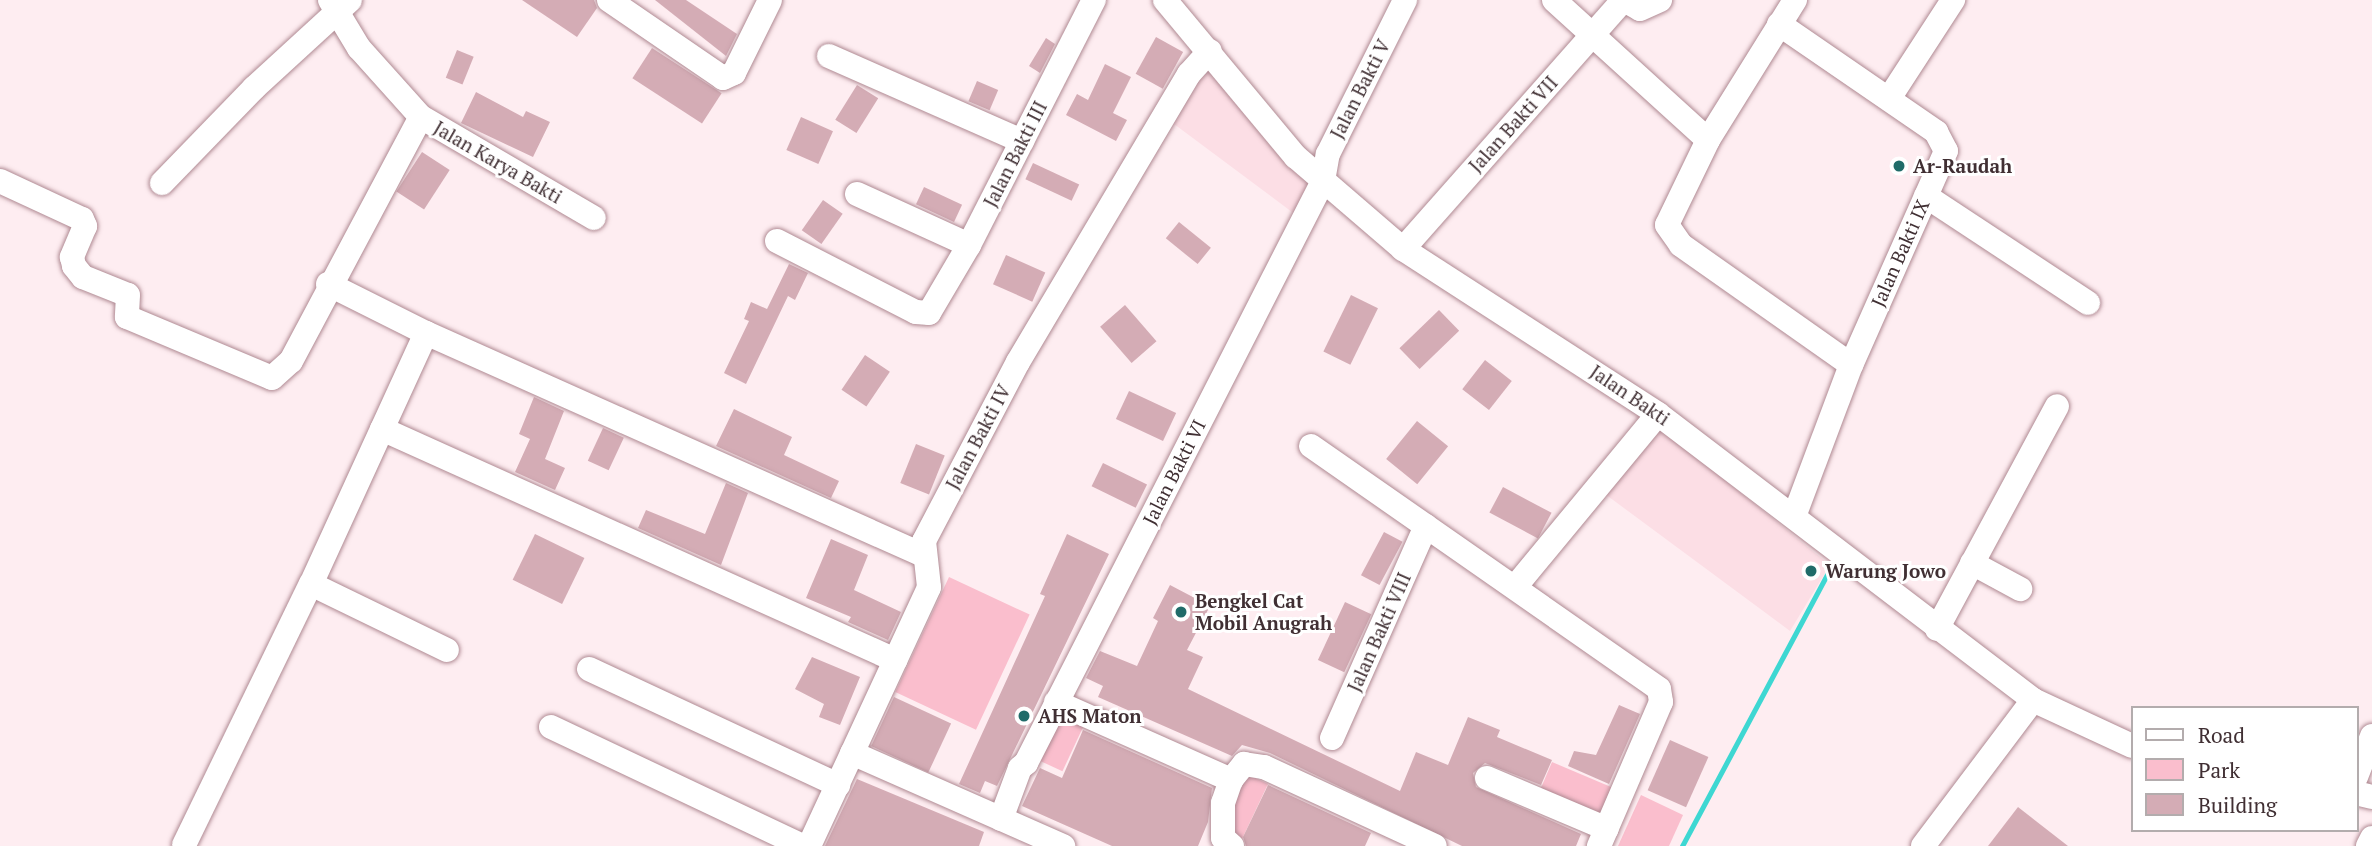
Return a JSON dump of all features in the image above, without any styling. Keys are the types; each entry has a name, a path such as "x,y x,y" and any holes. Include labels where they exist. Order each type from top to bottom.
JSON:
{"street":[{"path":"609,0 723,78 734,73 770,0"},
{"name":"Jalan Bakti III","path":"777,241 916,312 926,314 935,307 969,245 1094,0"},
{"name":"Jalan Bakti","path":"1165,0 1189,10 1210,51 1296,157 1403,249 1658,414 1795,514 1937,629 2033,700 2130,745"},
{"name":"Jalan Bakti V","path":"1323,181 1328,154 1405,0"},
{"path":"1554,0 1708,140"},
{"path":"1624,0 1640,9 1660,0"},
{"name":"Jalan Bakti VII","path":"1403,249 1624,0"},
{"path":"1795,0 1708,140 1669,216 1670,234 1851,365"},
{"path":"1890,97 1953,0"},
{"path":"162,183 339,5"},
{"name":"Jalan Karya Bakti","path":"339,5 365,56 421,117 594,218"},
{"name":"Jalan Bakti IX","path":"1779,24 1890,97 1936,132 1944,144 1946,156 1851,365 1795,514"},
{"name":"Jalan Bakti IV","path":"809,846 929,586 930,565 923,555 923,541 1018,362 1189,74 1210,51"},
{"path":"829,56 1022,141"},
{"path":"0,181 82,219 85,226 72,257 74,266 83,277 128,295 127,317 265,377 277,376 291,361 328,284 421,117"},
{"name":"Jalan Bakti VI","path":"1004,813 1021,787 1026,763 1056,702 1323,181"},
{"path":"857,194 969,245"},
{"path":"1926,196 2088,303"},
{"path":"328,284 426,333 923,555"},
{"path":"184,845 311,584 426,333"},
{"path":"1937,629 2057,406"},
{"path":"1515,587 1658,414"},
{"path":"382,429 895,660"},
{"path":"1311,446 1659,689 1662,696 1658,710 1603,837 1487,778"},
{"name":"Jalan Bakti VIII","path":"1332,738 1426,526"},
{"path":"1972,563 2020,589"},
{"path":"311,584 447,650"},
{"path":"589,668 838,785"},
{"path":"1923,846 2033,700"},
{"path":"1056,702 1231,779"},
{"path":"551,727 803,846"},
{"path":"2358,772 2372,736"},
{"path":"852,753 1004,813 1063,846"},
{"path":"1232,846 1222,835 1223,803 1231,779 1244,764 1264,767 1435,846"},
{"path":"2368,846 2372,838"}],"shaded area":[{"path":"1207,64 1314,182 1296,215 1170,121"},
{"path":"1658,426 1830,565 1790,631 1605,494"}],"green space":[{"path":"949,577 1030,615 976,730 895,692"},
{"path":"1060,715 1084,726 1062,771 1039,760"},
{"path":"1552,762 1621,791 1606,826 1537,797"},
{"path":"1251,776 1268,784 1242,839 1231,834 1235,782"},
{"path":"1641,795 1683,815 1669,846 1618,846"}],"building":[{"path":"522,0 594,0 597,8 577,37"},
{"path":"655,0 686,0 737,34 726,56"},
{"path":"1156,37 1183,52 1163,89 1136,74"},
{"path":"1046,38 1055,44 1040,73 1029,66"},
{"path":"652,48 722,93 702,123 632,78"},
{"path":"457,50 474,57 462,85 446,78"},
{"path":"1105,64 1131,77 1113,113 1127,120 1116,141 1066,115 1077,94 1088,100"},
{"path":"977,81 998,90 990,110 968,101"},
{"path":"857,85 878,98 856,133 835,120"},
{"path":"476,92 523,117 526,111 550,122 533,157 461,123"},
{"path":"801,117 833,131 818,164 786,150"},
{"path":"422,152 450,170 424,209 396,191"},
{"path":"1033,163 1079,185 1072,201 1025,179"},
{"path":"924,187 962,205 954,222 916,204"},
{"path":"823,200 843,214 821,244 802,230"},
{"path":"1179,222 1211,248 1198,264 1166,238"},
{"path":"1006,255 1045,272 1032,302 993,284"},
{"path":"789,264 808,273 795,300 788,296 746,384 724,373 749,321 744,319 751,302 767,309"},
{"path":"1351,295 1378,308 1350,365 1323,352"},
{"path":"1125,305 1156,341 1132,363 1100,327"},
{"path":"1439,310 1459,331 1420,369 1399,348"},
{"path":"865,355 890,372 866,407 842,390"},
{"path":"1485,360 1512,381 1489,410 1462,389"},
{"path":"1129,391 1176,413 1163,441 1116,419"},
{"path":"534,397 564,411 545,459 565,468 555,490 515,472 530,439 519,434"},
{"path":"734,409 792,437 784,455 839,481 831,498 716,446"},
{"path":"1417,421 1448,446 1417,484 1386,459"},
{"path":"603,428 624,438 609,470 588,461"},
{"path":"916,444 945,456 929,495 900,483"},
{"path":"1103,463 1147,484 1136,508 1092,486"},
{"path":"726,483 748,493 721,565 638,528 646,510 705,534"},
{"path":"1503,487 1552,513 1538,538 1489,513"},
{"path":"1384,532 1403,542 1380,585 1361,575"},
{"path":"535,534 584,558 562,604 513,580"},
{"path":"1067,534 1109,554 997,786 985,781 980,793 959,784 1045,596 1040,594"},
{"path":"831,539 868,555 854,590 901,612 888,640 848,622 851,617 806,598"},
{"path":"1170,585 1210,606 1187,650 1203,657 1188,689 1400,791 1416,752 1448,765 1468,717 1500,730 1497,737 1552,760 1541,785 1485,763 1473,773 1476,787 1581,834 1576,846 1462,846 1270,753 1242,745 1232,756 1098,697 1103,686 1086,678 1100,651 1137,666 1158,621 1153,618"},
{"path":"1345,602 1371,614 1344,672 1318,660"},
{"path":"812,657 860,677 840,725 819,717 824,704 795,689"},
{"path":"894,697 951,724 928,773 871,746"},
{"path":"1619,705 1640,714 1609,784 1568,766 1574,751 1596,755"},
{"path":"1083,730 1212,788 1208,822 1198,846 1112,846 1022,806 1040,768 1062,778"},
{"path":"1670,740 1708,757 1686,807 1648,790"},
{"path":"857,779 984,832 979,846 825,846"},
{"path":"1268,785 1371,833 1365,846 1246,846 1243,837"},
{"path":"2018,807 2068,846 1988,846"}],"waterway":[{"path":"1682,846 1831,567"}],"place":[{"name":"Ar-Raudah","path":"1899,166"},
{"name":"Warung Jowo","path":"1811,571"},
{"name":"Bengkel Cat Mobil Anugrah","path":"1181,612"},
{"name":"AHS Maton","path":"1024,716"}]}
